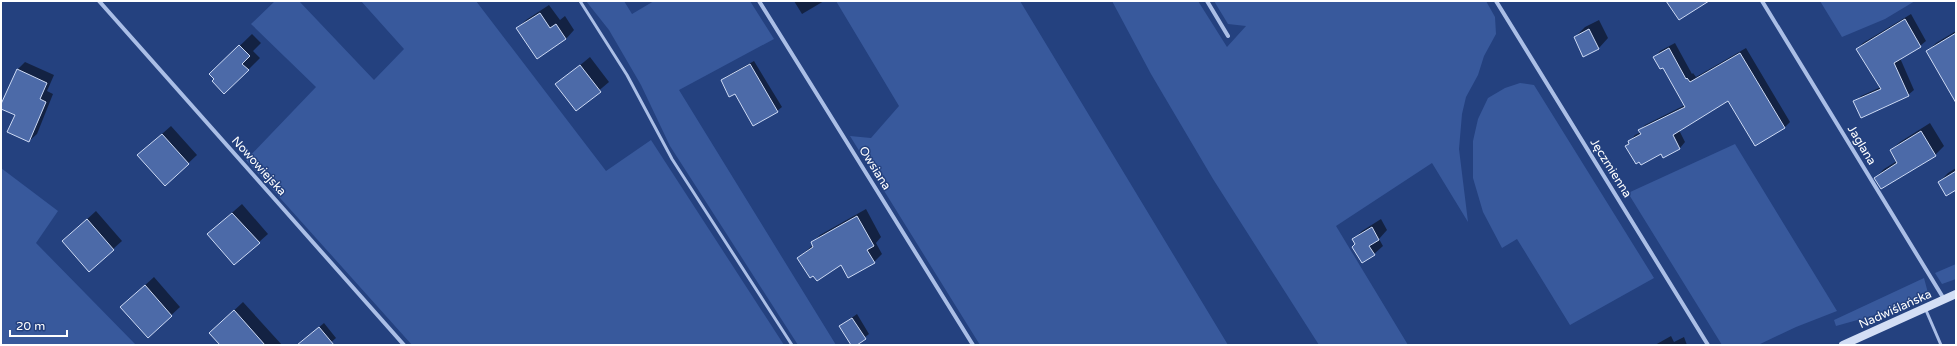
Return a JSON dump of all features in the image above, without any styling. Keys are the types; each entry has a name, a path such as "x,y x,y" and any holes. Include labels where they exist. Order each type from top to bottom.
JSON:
{"main road":[{"name":"Nadwiślańska","path":"1843,345 1956,294"}],"street":[{"name":"Nowowiejska","path":"99,1 404,345"},
{"name":"Owsiana","path":"760,1 973,345"},
{"path":"1207,1 1228,36"},
{"name":"Jęczmienna","path":"1496,1 1708,345"},
{"name":"Jaglana","path":"1762,1 1944,300"}],"lane":[{"path":"580,1 627,75 672,159 792,345"},
{"path":"1925,308 1941,345"}],"shaded area":[{"path":"275,1 299,1 374,80 404,49 361,1 476,1 606,171 651,140 784,345 412,345 246,160 316,87 251,24"},
{"path":"586,1 624,1 632,14 654,1 750,1 774,39 679,90 836,345 798,345 670,146 641,85 609,30"},
{"path":"836,1 1020,1 1228,345 980,345 850,136 871,138 899,106"},
{"path":"1112,1 1198,1 1227,47 1246,26 1228,24 1214,1 1486,1 1495,17 1496,34 1484,56 1478,75 1466,97 1462,114 1459,149 1468,222 1432,163 1336,226 1408,345 1319,345 1213,179 1151,74"},
{"path":"1820,1 1915,1 1885,19 1842,37"},
{"path":"1520,83 1534,85 1654,278 1570,325 1517,239 1502,248 1483,212 1473,178 1473,141 1478,119 1488,98 1505,88"},
{"path":"1735,144 1837,311 1796,327 1758,345 1722,345 1628,193"},
{"path":"1,168 58,211 36,243 136,345 1,345"},
{"path":"1956,264 1956,279 1942,284 1935,273"},
{"path":"1924,278 1928,293 1886,312 1836,326 1834,320"}],"building":[{"path":"1666,1 1709,1 1679,20"},
{"path":"540,13 550,28 556,24 566,39 537,59 516,28"},
{"path":"1905,19 1921,47 1894,63 1909,96 1861,118 1853,101 1881,89 1856,49"},
{"path":"1589,29 1599,49 1583,57 1574,37"},
{"path":"1956,33 1956,103 1926,51"},
{"path":"239,45 250,56 242,64 249,70 224,94 212,81 214,79 209,74"},
{"path":"1669,48 1686,79 1687,78 1690,82 1740,53 1785,128 1755,146 1728,101 1673,135 1680,149 1663,158 1661,154 1641,165 1639,162 1636,164 1625,146 1629,144 1628,141 1641,134 1638,130 1685,107 1663,68 1660,69 1653,57"},
{"path":"750,64 778,112 753,126 735,94 729,97 721,80"},
{"path":"580,65 601,92 576,111 555,84"},
{"path":"17,69 47,83 40,99 46,102 29,142 7,132 15,115 1,109 1,104"},
{"path":"1921,131 1936,156 1881,189 1874,178 1897,163 1890,150"},
{"path":"162,134 189,164 165,186 137,155"},
{"path":"1956,171 1956,190 1946,196 1938,182"},
{"path":"232,213 260,243 234,265 207,234"},
{"path":"857,216 874,246 867,250 875,263 848,278 841,265 817,281 813,276 810,278 797,258 813,247 811,242"},
{"path":"87,219 114,250 89,272 62,241"},
{"path":"1372,227 1379,240 1369,246 1375,255 1362,263 1352,247 1355,244 1352,239"},
{"path":"145,285 172,316 148,338 120,307"},
{"path":"234,310 265,345 220,345 209,333"},
{"path":"852,318 866,339 857,345 851,345 839,326"},
{"path":"319,327 334,345 297,345"}]}
